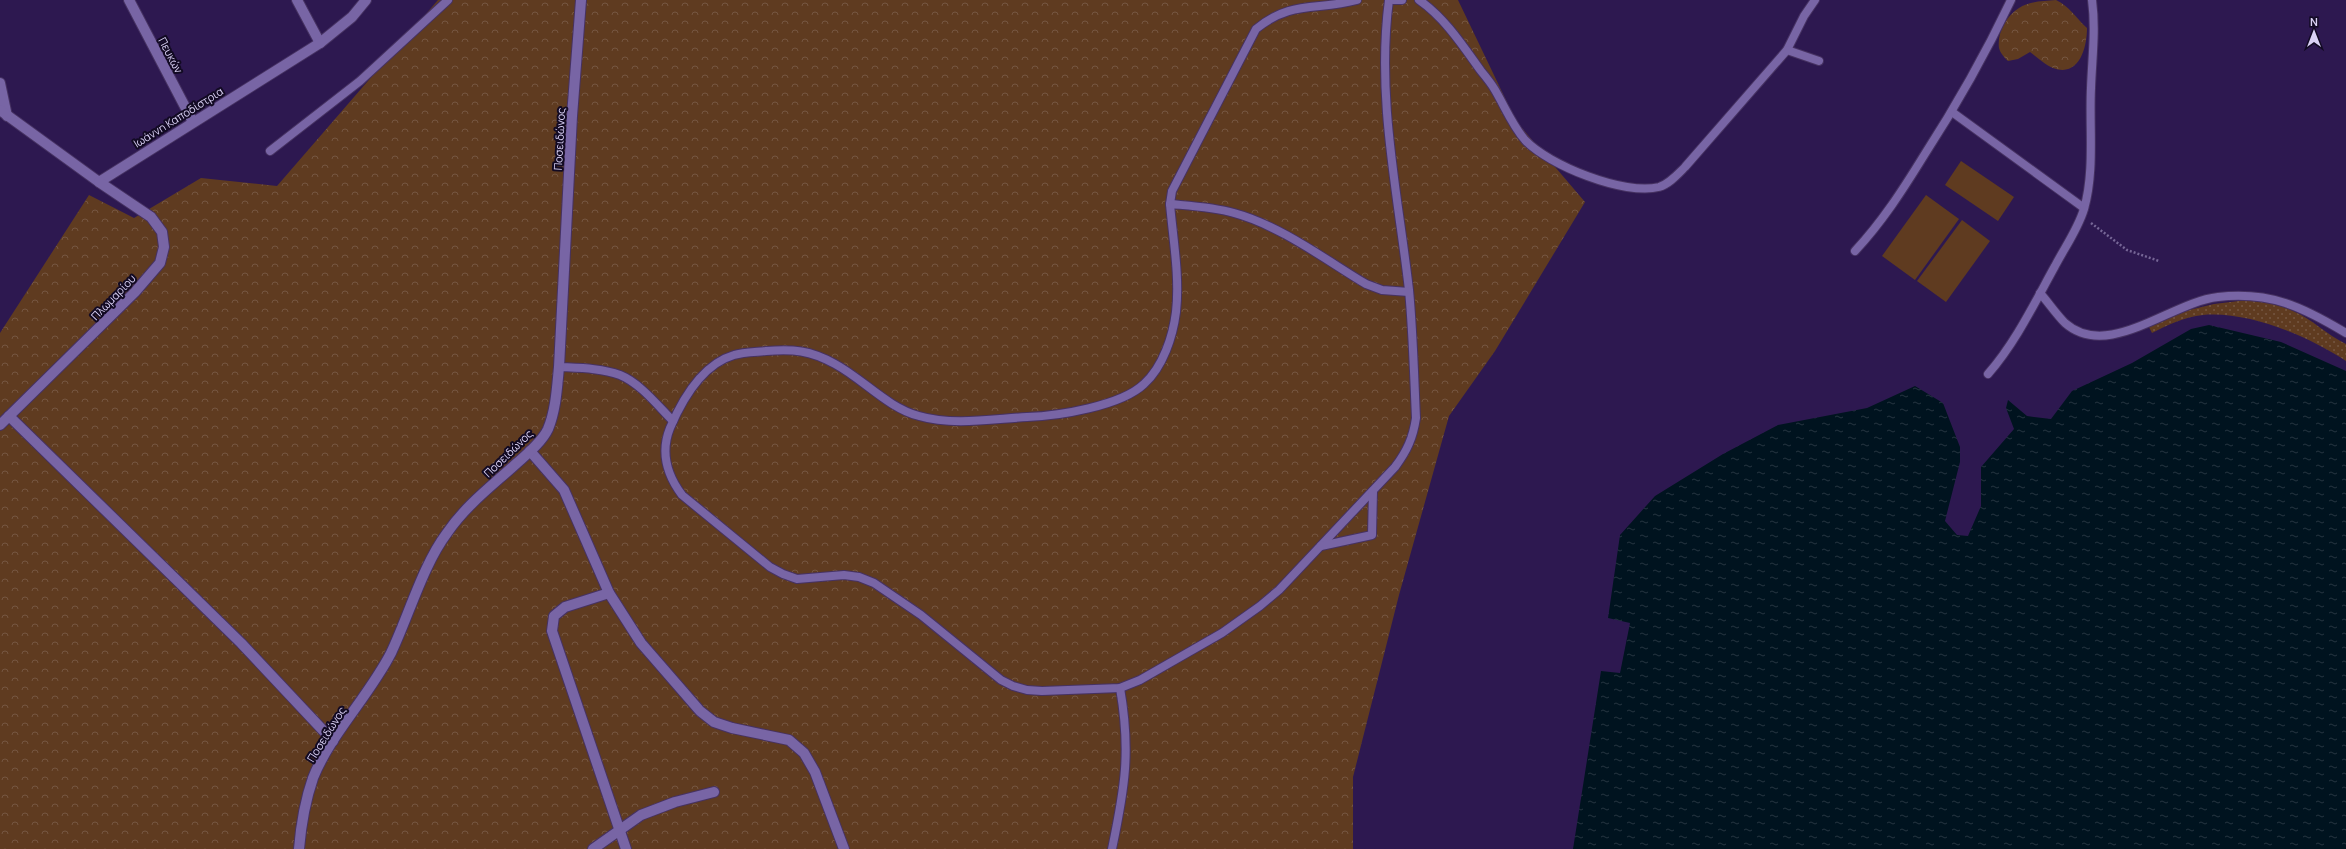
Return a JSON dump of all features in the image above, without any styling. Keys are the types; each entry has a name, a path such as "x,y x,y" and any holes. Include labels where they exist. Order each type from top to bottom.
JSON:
{"street":[{"name":"Πευκών","path":"129,0 193,122"},
{"path":"298,0 320,43"},
{"name":"Ιωάννη Καποδίστρια","path":"99,182 320,43 352,17 366,0"},
{"name":"Ποσειδώνος","path":"299,849 301,822 313,778 333,741 382,671 406,622 426,571 446,533 470,504 530,451 547,430 555,400 559,367 572,116 582,0"},
{"path":"0,83 3,113 99,182"},
{"name":"Πλωμαρίου","path":"0,425 135,292 160,263 164,247 162,232 152,217 99,182"},
{"path":"9,416 241,643 333,741"},
{"path":"530,451 564,490 609,593 641,643 700,711 714,722 732,728 789,740 804,753 815,772 844,849"},
{"path":"609,593 566,607 554,616 552,631 626,849"},
{"path":"593,849 640,815 675,802 714,792"}],"lane":[{"path":"270,151 360,81 448,0"},
{"path":"1357,0 1288,9 1269,17 1256,29 1176,180 1170,204 1176,312 1170,338 1158,366 1144,384 1126,396 1054,416 938,420 918,416 900,408 835,364 811,353 790,349 734,354 715,364 702,376 673,421 668,433 665,449 666,467 672,481 682,495 770,567 783,574 797,578 844,575 859,576 874,583 921,615 1001,680 1013,686 1027,690 1042,691 1120,688 1140,680 1243,620 1280,590 1395,468 1408,449 1414,434 1416,418 1409,292 1387,116 1385,60 1389,0"},
{"path":"1393,0 1402,0"},
{"path":"1419,0 1452,32 1495,89 1515,128 1538,152 1557,163 1599,179 1630,187 1653,188 1673,180 1787,50 1804,16 1815,0"},
{"path":"1855,251 1900,196 1952,112 1987,50 2011,0"},
{"path":"1988,374 2007,349 2040,292 2083,211 2088,184 2094,44 2092,0"},
{"path":"1787,50 1818,60"},
{"path":"1952,112 2083,211"},
{"path":"1170,204 1207,207 1235,213 1263,224 1366,284 1382,290 1409,292"},
{"path":"2040,292 2065,323 2079,332 2093,336 2109,336 2124,332 2195,302 2217,297 2243,295 2267,297 2289,303 2346,333"},
{"path":"559,367 600,370 621,375 637,386 673,421"},
{"path":"1320,546 1372,535 1373,491"},
{"path":"1112,849 1126,775 1126,723 1120,688"}],"path":[{"path":"2083,211 2127,250 2159,261"}],"green space":[{"path":"438,0 1458,0 1516,121 1585,202 1495,351 1449,416 1399,595 1353,777 1353,849 0,849 0,333 89,195 134,218 201,178 277,186"},
{"path":"2056,0 2069,9 2087,28 2083,51 2076,64 2070,68 2062,70 2053,68 2030,52 2018,59 2008,61 2000,52 1999,48 1999,37 2006,20 2014,11 2027,4"},
{"path":"1961,161 2014,197 1998,221 1945,185"},
{"path":"1926,195 1959,219 1915,280 1882,256"},
{"path":"1962,220 1990,241 1946,302 1917,281"},
{"path":"2247,300 2282,307 2307,318 2346,344 2346,361 2296,334 2258,321 2239,317 2221,315 2196,316 2176,322 2152,333 2149,327 2185,311 2214,304"}],"water":[{"path":"2209,325 2281,342 2346,371 2346,849 1573,849 1601,671 1620,673 1630,623 1608,618 1620,535 1655,496 1723,454 1778,425 1867,408 1915,386 1943,403 1960,447 1960,462 1945,521 1957,535 1968,536 1981,506 1981,467 2014,429 2006,408 2008,400 2027,416 2051,419 2072,391 2132,363 2191,329"}]}
